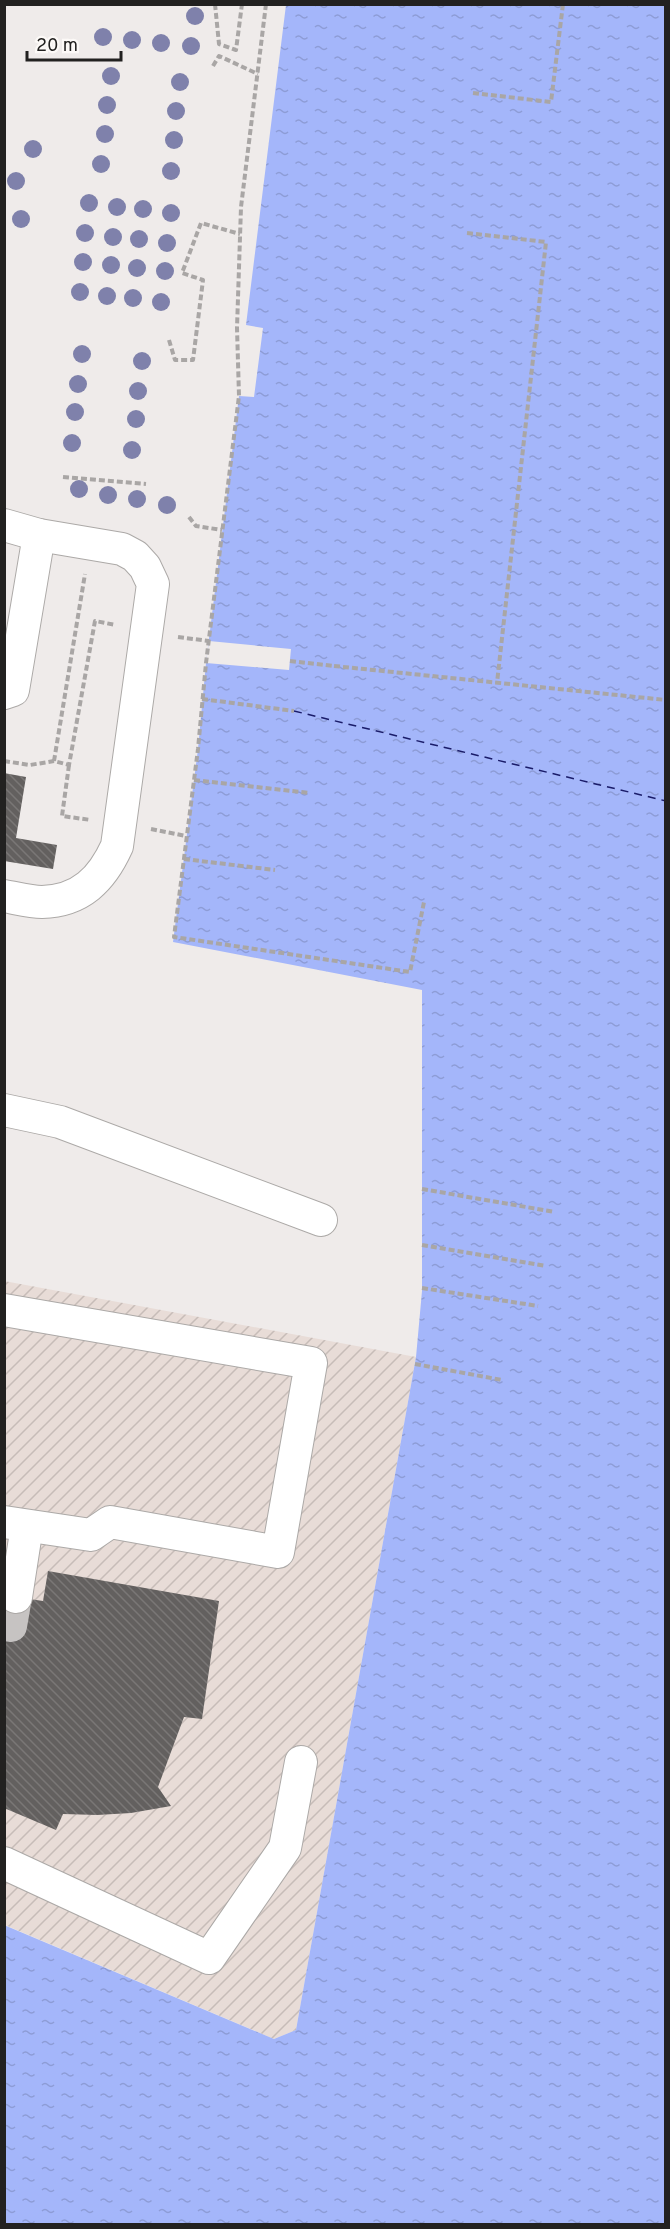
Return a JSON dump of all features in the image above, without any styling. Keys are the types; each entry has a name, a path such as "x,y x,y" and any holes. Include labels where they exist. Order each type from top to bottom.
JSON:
{"lane":[{"path":"4,525 39,535 122,549 135,556 145,567 153,584 117,846 109,864 98,879 74,896 42,902 4,896"},
{"path":"4,693 13,690 39,535"},
{"path":"4,1110 60,1122 321,1220"},
{"path":"4,1310 311,1363 278,1552 110,1522 91,1535 16,1524 16,1597"},
{"path":"4,1863 208,1958 285,1848 301,1762"}],"path":[{"path":"215,4 219,44 236,50 242,4"},
{"path":"266,4 241,207 237,328 239,396 174,937 410,972 424,902"},
{"path":"473,93 551,102 563,4"},
{"path":"213,66 219,56 258,74"},
{"path":"169,340 175,360 193,360 203,280 182,273 201,223 240,234"},
{"path":"467,233 546,242 496,683"},
{"path":"63,477 146,484"},
{"path":"189,517 196,526 222,530"},
{"path":"54,761 86,568"},
{"path":"93,820 62,816 69,765 95,621 126,627"},
{"path":"174,636 209,641"},
{"path":"290,661 390,672"},
{"path":"334,666 666,700"},
{"path":"202,699 294,711"},
{"path":"4,760 30,765 54,761 69,765"},
{"path":"194,780 310,793"},
{"path":"148,829 186,836"},
{"path":"184,859 275,870"},
{"path":"422,1189 555,1212"},
{"path":"422,1245 546,1266"},
{"path":"422,1288 538,1306"},
{"path":"415,1364 502,1380"}],"shaded area":[{"path":"4,1281 416,1357 296,2030 274,2039 5,1925"}],"water":[{"path":"286,5 665,5 665,2224 5,2224 4,1925 274,2039 296,2030 416,1357 422,1291 422,990 173,942 239,396 254,397 263,328 246,325"}],"pier":[{"path":"209,641 291,649 289,670 206,663"}],"building":[{"path":"4,773 26,777 16,838 57,845 53,869 4,861"},
{"path":"48,1571 219,1601 202,1719 184,1717 158,1787 171,1806 131,1813 63,1814 56,1830 4,1808 4,1599 16,1597 43,1601"}],"ferry route":[{"path":"294,711 666,801"}],"tunnel":[{"path":"4,1625 11,1626 16,1597"}]}
